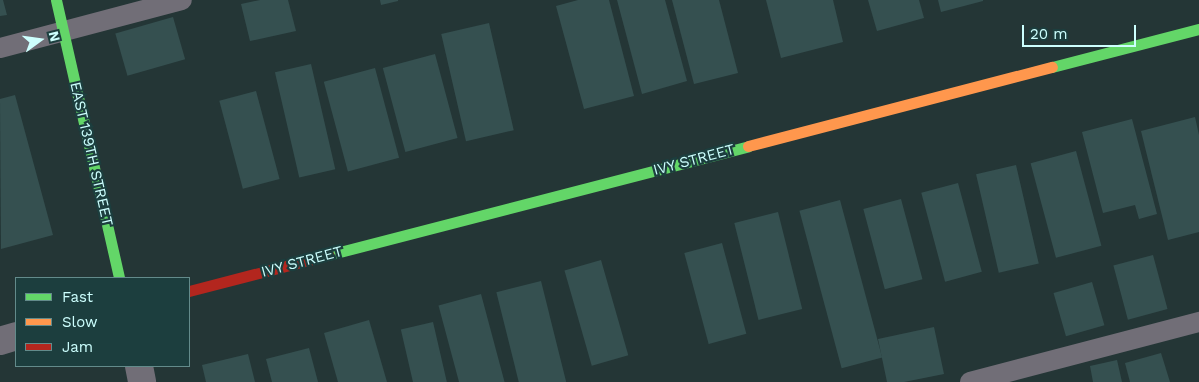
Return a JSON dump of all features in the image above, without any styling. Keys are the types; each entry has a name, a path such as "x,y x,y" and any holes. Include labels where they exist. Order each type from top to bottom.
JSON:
{"street":[{"name":"EAST 139TH STREET","path":"56,0 119,277"},
{"name":"IVY STREET","path":"190,291 1199,29"},
{"path":"0,341 15,336"},
{"path":"139,367 142,382"}],"lane":[{"path":"0,48 182,0"},
{"path":"970,382 1199,322"}],"building":[{"path":"0,0 3,0 7,15 0,16"},
{"path":"260,0 288,0 296,31 250,41 241,4"},
{"path":"380,0 398,0 398,1 381,5"},
{"path":"578,0 609,0 634,96 584,109 556,6"},
{"path":"617,0 665,0 687,81 642,94"},
{"path":"672,0 719,0 738,73 694,84"},
{"path":"766,0 833,0 843,42 781,58"},
{"path":"868,0 919,0 924,18 877,31"},
{"path":"938,0 983,0 983,1 941,12"},
{"path":"173,17 185,59 127,76 115,34"},
{"path":"489,23 514,130 466,141 441,34"},
{"path":"435,54 458,138 405,152 383,68"},
{"path":"311,64 335,169 299,178 275,72"},
{"path":"375,68 399,158 348,172 324,82"},
{"path":"256,91 280,179 243,189 219,101"},
{"path":"15,95 53,235 1,249 0,99"},
{"path":"1195,117 1199,135 1199,232 1168,240 1141,131"},
{"path":"1132,119 1157,214 1139,219 1135,205 1103,213 1082,132"},
{"path":"1076,151 1101,246 1056,258 1031,163"},
{"path":"1016,165 1039,263 999,273 976,174"},
{"path":"958,183 982,272 945,282 921,193"},
{"path":"901,199 922,279 885,289 863,209"},
{"path":"840,200 882,357 842,368 799,211"},
{"path":"778,212 802,309 759,320 734,223"},
{"path":"722,243 746,334 709,344 684,253"},
{"path":"1153,255 1167,309 1128,320 1113,266"},
{"path":"601,260 628,355 592,366 564,270"},
{"path":"541,281 566,382 519,382 496,292"},
{"path":"1092,282 1104,325 1066,336 1054,293"},
{"path":"481,294 505,382 459,382 438,305"},
{"path":"369,320 387,382 338,382 324,333"},
{"path":"433,322 447,382 413,382 401,329"},
{"path":"934,327 944,374 904,382 887,382 878,339"},
{"path":"309,348 318,382 272,382 266,359"},
{"path":"1161,353 1170,382 1130,382 1125,363"},
{"path":"248,354 255,382 206,382 202,365"},
{"path":"1117,360 1122,382 1093,382 1090,366"}],"traffic: fast":[{"path":"56,0 119,277"},
{"path":"1052,67 1199,29"},
{"path":"328,255 748,146"}],"traffic: slow":[{"path":"748,146 1052,67"}],"traffic: jam":[{"path":"190,291 328,255"}]}
